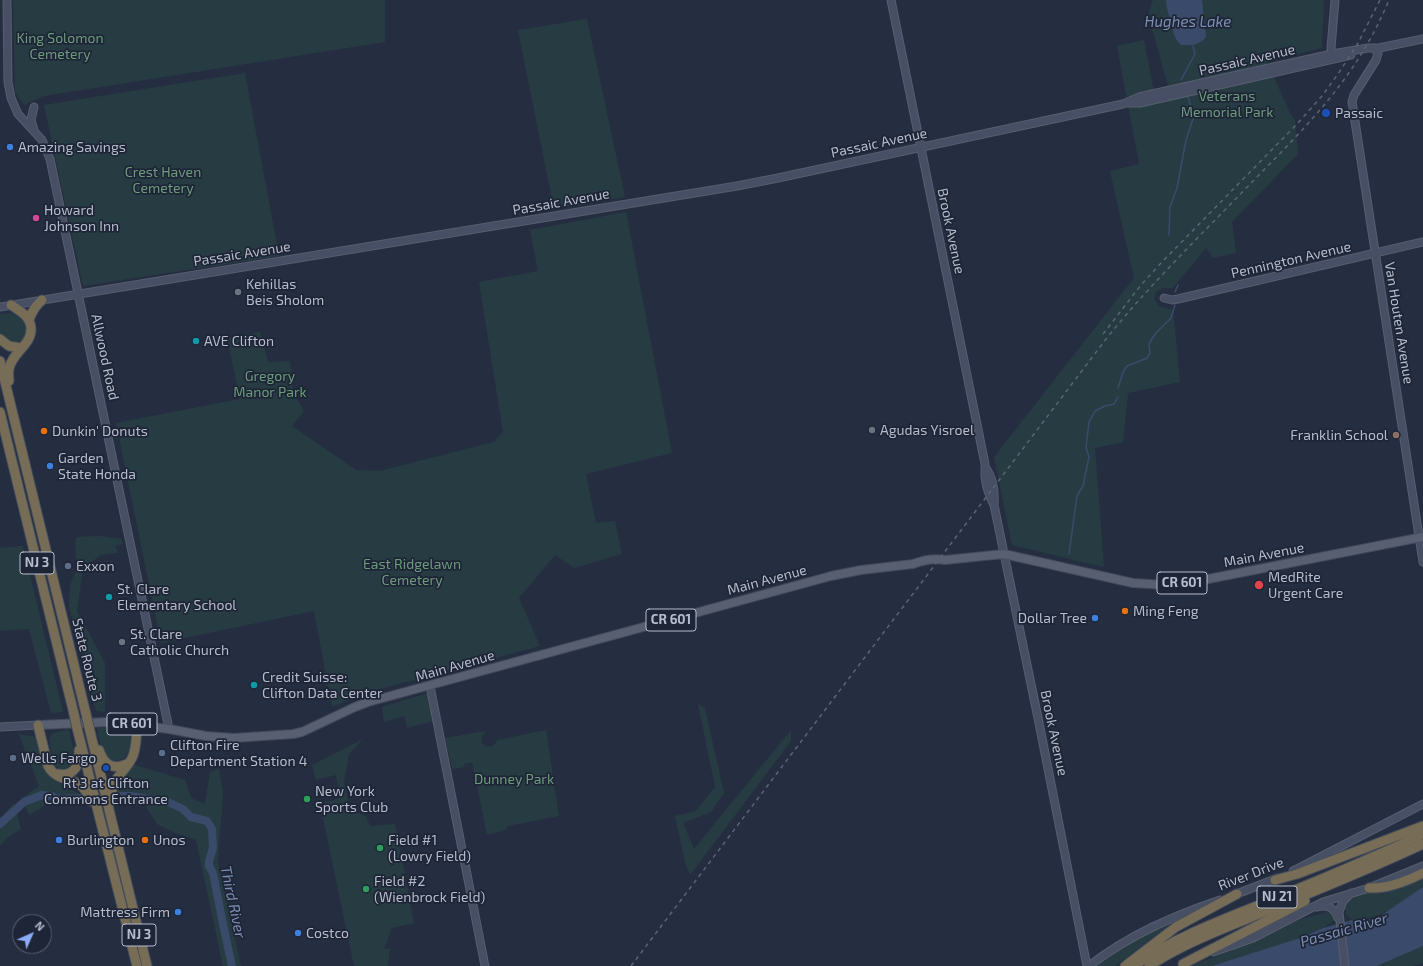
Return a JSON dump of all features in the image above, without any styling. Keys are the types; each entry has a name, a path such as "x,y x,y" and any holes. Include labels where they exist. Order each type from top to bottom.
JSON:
{"highway":[{"path":"29,320 32,311 42,300"},
{"path":"10,399 9,368 13,358 31,336 31,325 29,320 14,305"},
{"path":"0,338 9,346 21,348"},
{"name":"State Route 3","path":"0,361 147,966"},
{"name":"State Route 3","path":"0,412 137,966"},
{"path":"0,422 7,442"},
{"path":"38,725 48,766 51,771 56,775 82,785 87,792 124,916"},
{"path":"111,814 111,794 113,784 116,778 130,762 134,752 137,725"},
{"path":"90,727 105,762 110,765 121,766 130,762"},
{"path":"51,771 67,774 72,772 78,765 80,759 77,728"},
{"path":"1275,880 1297,874 1423,826"},
{"name":"NJ 21","path":"1134,966 1164,947 1192,933 1339,872 1423,834"},
{"name":"NJ 21","path":"1149,966 1168,954 1196,940 1352,876 1423,844"},
{"path":"1369,888 1393,885 1423,873"},
{"path":"1181,965 1352,876"},
{"path":"1124,966 1176,927 1237,894"}],"main road":[{"name":"Allwood Road","path":"7,0 9,93 18,114 45,145 50,159 169,729"},
{"name":"Brook Avenue","path":"891,0 986,468 990,474 993,488 994,505 1088,966"},
{"path":"1333,57 1331,48 1334,0"},
{"name":"Passaic Avenue","path":"0,307 737,186 1123,104 1139,97 1283,69 1368,48 1377,48 1423,39"},
{"name":"Van Houten Avenue","path":"1377,48 1378,56 1352,98 1421,538 1423,562"},
{"path":"34,107 31,120 34,131"},
{"name":"Pennington Avenue","path":"1164,298 1172,300 1423,242"},
{"name":"Main Avenue","path":"0,727 93,722 137,725 206,736 234,738 293,734 302,732 362,705 560,649 848,572 913,564 919,566 940,563 945,560 1004,554 1126,582 1166,585 1202,580 1421,538"},
{"path":"430,686 485,966"},
{"name":"River Drive","path":"1088,966 1131,938 1153,926 1275,880 1423,804"},
{"path":"1181,965 1253,938 1326,900 1369,888 1423,866"},
{"path":"1345,966 1339,912 1341,904 1352,892"},
{"path":"1298,914 1319,906 1327,906 1334,910 1339,921"},
{"path":"1084,948 1092,957 1098,958 1102,956"},
{"path":"1094,966 1102,956"}],"green space":[{"name":"King Solomon Cemetery","path":"13,0 385,0 385,42 44,96 24,105 15,92"},
{"name":"Veterans Memorial Park","path":"1153,0 1324,0 1322,48 1267,62 1291,115 1295,120 1298,154 1232,222 1236,253 1213,258 1206,248 1173,288 1162,288 1156,292 1154,299 1159,306 1173,310 1180,382 1128,393 1123,442 1095,448 1104,567 1012,545 994,457 1134,278 1110,171 1139,164 1117,46 1144,40 1153,87 1171,97 1154,35 1147,18"},
{"path":"587,19 625,197 554,209 518,30"},
{"name":"Crest Haven Cemetery","path":"245,73 279,256 83,286 44,105"},
{"name":"East Ridgelawn Cemetery","path":"626,212 672,453 586,474 596,523 615,521 622,554 574,568 555,555 519,598 540,646 365,693 332,707 314,611 161,643 116,423 240,399 227,338 260,332 268,362 290,361 294,394 304,411 292,426 356,470 380,471 494,442 503,432 479,282 538,271 530,230"},
{"path":"12,313 24,322 26,332 26,337 20,342 13,344 0,334 0,314"},
{"path":"99,536 121,539 123,544 115,546 118,553 101,555 83,568 77,611 105,663 105,712 96,711 69,607 70,585 77,568 75,544 77,537"},
{"path":"23,546 63,712 51,713 29,629 0,631 0,548"},
{"path":"428,693 433,721 407,728 404,716 384,722 382,707"},
{"path":"698,704 705,708 724,793 711,812 683,823 694,849 791,730 791,741 690,875 686,866 675,816 696,811 715,787"},
{"path":"97,727 129,732 131,749 124,758 115,761 107,755 100,742"},
{"path":"69,729 76,762 66,770 54,766 49,739 53,733"},
{"name":"Dunney Park","path":"546,730 559,816 508,826 505,830 487,835 472,762 464,764 465,767 452,769 445,738 486,731 481,738 482,743 486,747 493,746 498,740"},
{"path":"18,732 22,735 37,737 47,768 56,781 78,793 85,805 50,802 29,815 22,798 39,786"},
{"path":"363,739 349,754 344,782 350,810 366,816 370,826 395,824 414,923 392,928 384,949 390,949 388,966 354,966 320,804 340,798 336,775 316,780 312,765"},
{"path":"132,764 185,780 191,798 205,804 210,772 219,769 223,793 218,862 241,966 223,966 196,840 173,832 157,824 145,805 115,805 115,788"},
{"path":"14,803 21,829 8,837 0,846 0,818"},
{"path":"1423,877 1423,887 1390,910 1372,917 1352,920 1346,914 1345,906 1355,894 1381,890"},
{"path":"1328,912 1335,920 1323,928 1300,938 1260,952 1212,966 1191,966 1262,938 1301,919"},
{"path":"1181,917 1115,966 1098,966 1098,963 1138,937"},
{"path":"1423,946 1423,963 1413,966 1377,966"}],"water":[{"name":"Hughes Lake","path":"1166,0 1202,0 1206,37 1203,40 1195,44 1181,45 1176,40"},
{"name":"Passaic River","path":"1423,887 1423,946 1377,966 1212,966 1300,938 1323,928 1352,920 1364,921 1380,916"}],"waterway":[{"path":"1181,80 1195,54 1193,46"},
{"path":"1169,235 1170,207 1177,188 1186,140 1194,116 1188,97"},
{"path":"1175,292 1178,285"},
{"path":"1118,388 1123,372 1127,366 1147,358 1150,353 1149,344 1155,334 1171,318 1175,305"},
{"path":"1069,554 1077,496 1083,486 1089,457 1086,447 1089,422 1095,411 1105,406 1114,404 1118,397"},
{"name":"Third River","path":"0,824 24,802 42,795 52,796 58,799 84,798"},
{"name":"Third River","path":"117,796 131,796 168,802 183,809 191,817 207,821 212,829 213,848 209,866 213,873 232,966"}],"railway":[{"path":"1103,334 1141,285 1161,263 1297,124 1322,96 1357,45 1380,0"},
{"path":"631,966 1106,339 1160,277 1294,138 1331,97 1363,52 1377,27 1389,0"}],"place":[{"name":"Passaic","path":"1326,113"},
{"name":"Amazing Savings","path":"10,147"},
{"name":"Howard Johnson Inn","path":"36,218"},
{"name":"Kehillas Beis Sholom","path":"238,292"},
{"name":"AVE Clifton","path":"196,341"},
{"name":"Agudas Yisroel","path":"872,430"},
{"name":"Dunkin' Donuts","path":"44,431"},
{"name":"Franklin School","path":"1396,435"},
{"name":"Garden State Honda","path":"50,466"},
{"name":"Exxon","path":"68,566"},
{"name":"MedRite Urgent Care","path":"1259,585"},
{"name":"St. Clare Elementary School","path":"109,597"},
{"name":"Ming Feng","path":"1125,611"},
{"name":"Dollar Tree","path":"1095,618"},
{"name":"St. Clare Catholic Church","path":"122,642"},
{"name":"Credit Suisse: Clifton Data Center","path":"254,685"},
{"name":"Clifton Fire Department Station 4","path":"162,753"},
{"name":"Wells Fargo","path":"13,758"},
{"name":"Rt 3 at Clifton Commons Entrance","path":"106,768"},
{"name":"New York Sports Club","path":"307,799"},
{"name":"Burlington","path":"59,840"},
{"name":"Unos","path":"145,840"},
{"name":"Field #1 (Lowry Field)","path":"380,848"},
{"name":"Field #2 (Wienbrock Field)","path":"366,889"},
{"name":"Mattress Firm","path":"178,912"},
{"name":"Costco","path":"298,933"}],"park label":[{"name":"Gregory Manor Park","path":"270,384"}]}
